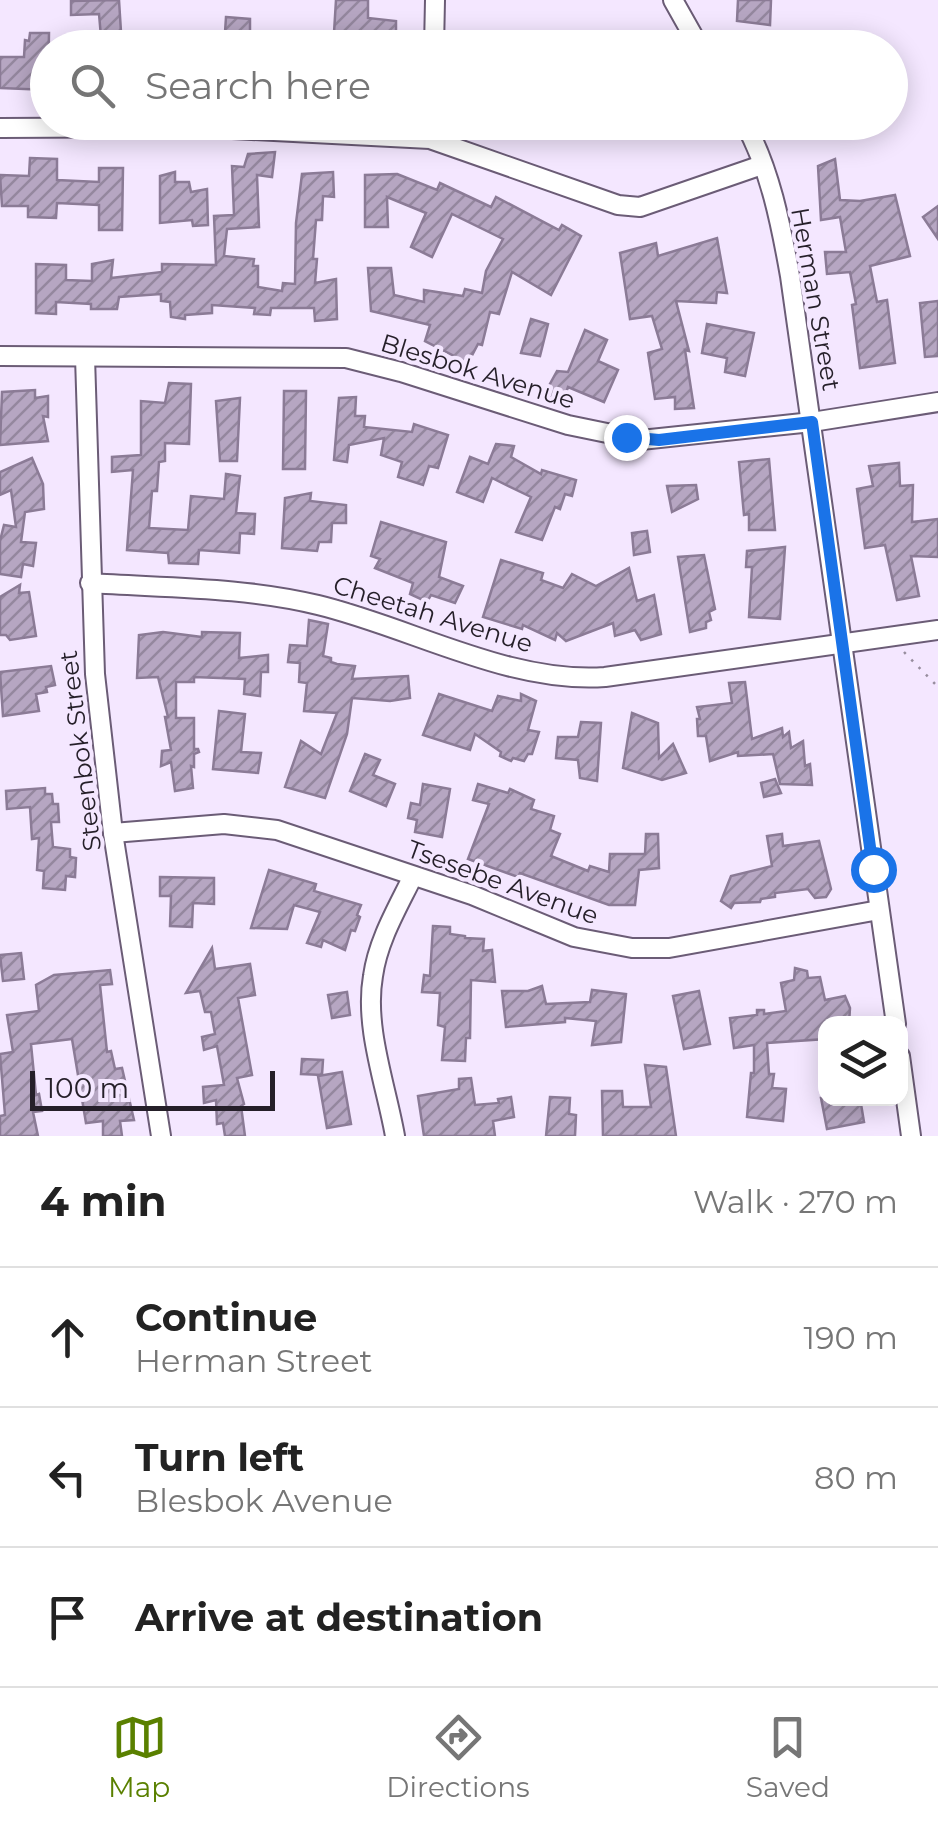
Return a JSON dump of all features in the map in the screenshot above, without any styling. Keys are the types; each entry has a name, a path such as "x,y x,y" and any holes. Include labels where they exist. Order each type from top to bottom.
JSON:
{"street":[{"path":"434,30 435,0"},
{"path":"673,0 690,30"},
{"path":"0,128 30,128"},
{"path":"455,140 618,205 640,207 762,165"},
{"name":"Herman Street","path":"752,140 784,244 895,1016"},
{"name":"Blesbok Avenue","path":"0,356 346,358 568,425 641,440 812,422 938,402"},
{"name":"Steenbok Street","path":"84,357 95,674 113,833 162,1136"},
{"name":"Cheetah Avenue","path":"90,583 288,598 344,612 440,646 575,678 938,630"},
{"name":"Tsesebe Avenue","path":"113,833 224,824 289,834 472,895 574,937 632,948 669,948 879,910"},
{"path":"395,1136 375,1037 372,975 384,937 413,876"},
{"path":"906,1106 910,1136"}],"path":[{"path":"888,636 938,687"}],"building":[{"path":"119,0 121,30 100,30 99,14 71,15 71,1"},
{"path":"336,0 368,0 368,18 396,21 396,30 334,30"},
{"path":"738,0 771,0 770,25 737,21"},
{"path":"226,17 250,19 250,30 225,30"},
{"path":"30,33 30,89 0,88 0,57 24,57 25,40 29,41"},
{"path":"275,152 272,177 257,175 259,227 227,229 224,256 254,259 258,287 282,291 283,283 295,284 302,174 333,172 334,197 323,196 322,220 316,220 313,259 317,259 315,283 336,279 337,319 315,321 314,308 271,308 270,315 254,314 255,308 212,305 212,313 185,315 185,319 171,317 170,302 161,301 161,294 119,297 117,309 56,302 56,314 36,313 36,264 66,265 66,280 92,281 92,264 113,260 111,278 162,272 162,264 216,265 214,216 234,215 232,166 244,167 248,154"},
{"path":"30,158 57,159 57,180 99,182 99,168 123,168 122,230 99,230 99,205 57,203 56,218 28,217 28,206 2,206 0,175 29,176"},
{"path":"835,159 840,200 895,195 910,256 870,266 877,302 887,300 895,363 860,368 850,272 827,274 825,252 846,252 840,217 821,220 818,166"},
{"path":"175,172 175,182 189,182 191,192 207,189 208,225 193,226 192,220 160,223 160,176"},
{"path":"397,174 437,190 440,183 491,207 496,197 559,230 562,225 581,236 551,295 512,272 499,314 490,312 482,345 478,344 468,363 425,341 430,325 371,311 368,268 391,268 394,295 424,302 424,290 463,296 465,289 482,293 486,271 503,239 452,214 432,257 411,247 426,213 387,197 388,227 365,227 365,175"},
{"path":"938,206 938,239 923,217"},
{"path":"717,238 727,293 717,292 716,303 676,301 689,351 685,350 694,408 675,409 675,397 655,399 648,353 662,349 652,316 630,319 620,253 656,243 658,256"},
{"path":"938,301 938,356 925,357 920,303"},
{"path":"531,319 548,324 540,356 521,353"},
{"path":"707,324 754,333 745,376 725,372 727,358 702,353"},
{"path":"585,330 607,340 598,361 618,370 604,402 568,387 563,402 545,393 557,371 568,372"},
{"path":"169,383 191,384 189,444 165,443 157,491 152,491 149,528 188,530 191,496 224,499 226,474 240,476 236,513 255,514 254,534 240,533 239,553 199,550 198,564 169,563 168,553 127,550 133,470 112,472 112,457 141,455 141,401 165,403"},
{"path":"35,390 35,398 48,396 48,417 43,416 48,441 0,445 2,392"},
{"path":"284,391 306,391 305,469 283,469"},
{"path":"356,397 355,416 365,416 364,427 412,432 414,424 448,435 438,468 429,466 423,485 398,477 402,462 381,455 384,438 349,445 347,462 334,460 339,398"},
{"path":"240,398 237,461 220,461 216,401"},
{"path":"496,444 514,446 511,457 541,474 542,470 576,480 572,496 565,494 560,509 555,507 542,540 516,532 531,497 492,478 483,502 457,492 470,457 488,464"},
{"path":"32,458 43,484 44,509 25,512 21,542 36,543 33,566 23,564 21,577 0,574 4,525 16,527 11,490 0,495 0,472"},
{"path":"769,459 775,530 749,530 739,462"},
{"path":"899,463 900,486 913,485 912,522 938,519 938,557 911,556 919,596 897,600 885,545 865,548 857,489 873,486 869,466"},
{"path":"696,485 698,499 672,512 667,486"},
{"path":"311,493 310,501 346,505 346,523 332,523 331,542 319,542 317,551 282,548 285,498"},
{"path":"381,522 446,542 439,577 463,586 455,603 431,595 427,602 410,594 413,583 375,568 380,559 371,556"},
{"path":"647,531 650,552 634,555 632,533"},
{"path":"785,547 780,619 749,617 752,567 746,567 747,551"},
{"path":"704,555 715,609 709,612 711,620 706,622 706,628 690,632 678,557"},
{"path":"501,560 543,573 541,580 563,588 572,574 596,586 629,568 637,601 654,595 661,634 641,640 635,630 615,636 613,623 566,641 557,633 555,640 523,625 522,629 483,617"},
{"path":"20,585 19,593 29,592 36,636 10,640 0,635 0,597"},
{"path":"309,620 328,624 323,656 337,664 355,666 352,679 408,676 410,698 352,698 347,734 325,798 285,787 301,741 321,754 337,713 304,711 307,683 299,682 300,663 288,662 290,645 307,646"},
{"path":"163,632 202,637 202,632 240,633 239,658 268,655 268,672 261,672 260,696 244,694 245,679 194,677 194,682 176,682 176,718 194,718 194,749 199,752 194,754 194,767 191,766 193,788 175,791 171,762 161,766 162,751 171,750 158,677 137,678 139,635"},
{"path":"51,666 55,685 36,694 39,711 3,716 0,672"},
{"path":"745,682 752,739 782,728 783,737 789,732 791,748 803,741 805,766 810,764 812,785 780,784 773,754 738,756 738,752 710,761 706,736 698,736 697,707 732,703 729,683"},
{"path":"439,694 492,711 498,696 521,701 521,694 536,701 528,730 539,732 532,754 524,761 511,761 475,734 470,750 423,735"},
{"path":"219,711 245,714 241,752 261,753 258,773 213,769"},
{"path":"632,713 658,723 659,758 673,744 686,773 662,780 623,768"},
{"path":"581,722 601,723 597,781 580,778 578,760 556,758 558,737 578,737"},
{"path":"365,754 380,760 373,775 395,784 386,806 350,791"},
{"path":"775,779 781,793 764,797 761,783"},
{"path":"423,784 450,789 442,837 415,832 417,820 408,818 411,803 420,805"},
{"path":"478,784 508,793 510,789 534,800 531,809 554,816 550,830 560,834 551,856 588,871 590,866 609,872 610,854 645,854 646,834 658,834 659,868 639,870 635,905 609,905 468,859 489,804 473,800"},
{"path":"45,788 45,794 52,794 53,804 58,804 59,822 51,822 53,847 70,849 70,857 76,858 75,877 66,876 65,890 43,888 44,871 37,870 39,838 32,839 30,807 7,809 6,791"},
{"path":"782,834 783,846 819,841 831,889 826,897 815,898 808,889 775,893 775,897 760,902 734,903 731,908 721,901 731,876 772,866 767,836"},
{"path":"269,870 316,884 314,891 361,905 357,915 360,917 345,950 323,940 321,947 307,943 320,912 294,905 287,929 251,928"},
{"path":"160,877 214,878 214,904 193,903 192,927 170,926 171,896 160,896"},
{"path":"433,926 450,927 450,934 465,938 484,939 483,951 492,950 495,982 471,980 470,1038 466,1038 465,1061 442,1060 445,1027 438,1025 440,993 422,992 424,975 430,976"},
{"path":"212,948 215,969 250,964 255,995 238,998 252,1075 237,1078 244,1104 241,1106 245,1136 225,1136 223,1123 217,1124 216,1100 204,1103 203,1087 224,1085 217,1046 204,1050 202,1037 215,1034 211,1012 205,1012 200,991 186,993"},
{"path":"21,953 24,979 3,981 0,955"},
{"path":"795,968 807,971 808,978 820,977 825,1000 845,996 850,1016 818,1016 818,1040 767,1043 769,1074 774,1074 772,1088 786,1089 783,1121 747,1117 754,1045 734,1048 730,1018 757,1015 757,1010 764,1010 764,1014 786,1011 781,983 794,980"},
{"path":"110,970 112,984 100,985 107,1052 111,1051 115,1069 122,1068 134,1120 120,1121 122,1136 103,1136 103,1121 86,1123 72,1039 31,1044 36,1095 39,1094 42,1111 33,1112 38,1136 0,1136 0,1116 5,1115 0,1054 13,1052 7,1015 39,1011 36,985 54,975"},
{"path":"542,986 546,1004 590,1002 592,990 626,994 621,1042 592,1045 596,1021 565,1018 565,1022 506,1027 502,991 528,991"},
{"path":"699,991 710,1044 684,1049 673,996"},
{"path":"347,992 350,1015 332,1018 328,995"},
{"path":"302,1059 323,1060 322,1075 301,1074"},
{"path":"645,1065 666,1067 676,1136 603,1136 602,1091 622,1091 623,1107 651,1107"},
{"path":"342,1072 351,1124 327,1128 318,1076"},
{"path":"471,1078 475,1105 499,1103 498,1099 511,1097 514,1117 493,1121 495,1136 424,1136 418,1096 459,1089 459,1079"},
{"path":"550,1097 570,1098 569,1114 576,1115 575,1136 546,1136"},
{"path":"823,1106 861,1106 864,1122 827,1129"}],"route":[{"path":"626,437 659,440 812,422 873,869"}]}
